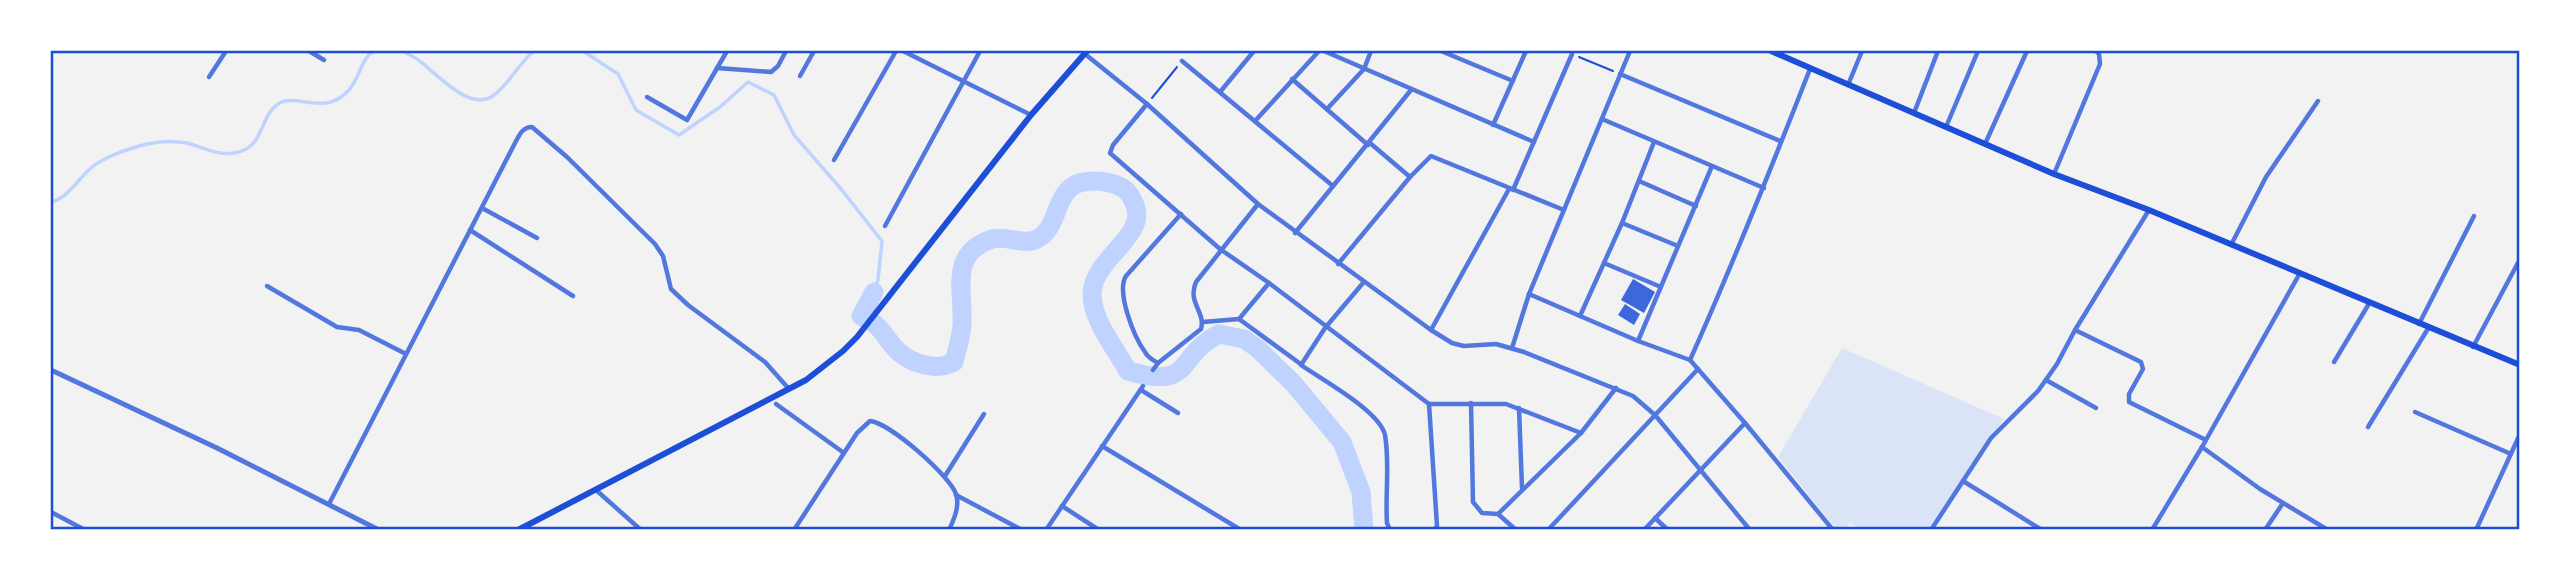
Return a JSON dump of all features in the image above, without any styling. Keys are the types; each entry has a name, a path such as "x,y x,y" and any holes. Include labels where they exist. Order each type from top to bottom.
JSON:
{"main road":[{"path":"1771,51 1785,53 1810,69 2054,174 2148,210 2520,365"},
{"path":"518,530 789,389 829,363 857,337 1031,115 1086,52"}],"street":[{"path":"209,77 226,51"},
{"path":"309,51 324,60"},
{"path":"647,97 687,120 727,51"},
{"path":"717,68 771,72 778,66 786,51"},
{"path":"800,76 814,51"},
{"path":"834,160 897,51"},
{"path":"903,51 1031,115"},
{"path":"885,226 980,51"},
{"path":"1220,92 1254,51"},
{"path":"1255,121 1321,51 1534,142"},
{"path":"1327,109 1364,69 1371,51"},
{"path":"1441,51 1513,81"},
{"path":"1493,125 1526,51"},
{"path":"1512,348 1529,294 1630,51"},
{"path":"1848,85 1862,51"},
{"path":"1914,113 1938,51"},
{"path":"1946,127 1978,51"},
{"path":"1985,144 2026,51"},
{"path":"2054,174 2100,64 2096,51"},
{"path":"1086,52 1258,204 1431,330 1452,343 1464,346 1496,344 1512,348 1633,396 1655,415 1750,530"},
{"path":"1431,330 1511,189 1572,54"},
{"path":"1182,61 1333,186"},
{"path":"1690,360 1810,69"},
{"path":"1620,74 1780,141"},
{"path":"1292,79 1410,177"},
{"path":"1295,233 1411,90"},
{"path":"2231,245 2266,177 2318,101"},
{"path":"1147,104 1110,152 1220,249 1429,404 1506,404 1581,433"},
{"path":"1602,119 1763,188"},
{"path":"329,504 523,130 532,127 567,157 655,244 663,256 671,289 688,305 765,362 789,389"},
{"path":"1580,316 1622,223 1654,142"},
{"path":"1338,264 1410,177 1431,156 1564,211"},
{"path":"1638,341 1712,166"},
{"path":"1639,181 1696,206"},
{"path":"1153,370 1201,329 1203,322 1195,306 1194,288 1220,249 1258,204"},
{"path":"482,208 537,237"},
{"path":"1931,530 1990,438 2021,411 2057,364 2148,210"},
{"path":"1158,363 1142,349 1125,307 1121,286 1126,276 1181,214"},
{"path":"2419,324 2474,216"},
{"path":"1622,223 1678,246"},
{"path":"470,230 573,296"},
{"path":"2473,346 2520,259"},
{"path":"1604,263 1661,287"},
{"path":"2152,530 2300,273"},
{"path":"1239,319 1269,283"},
{"path":"1303,366 1301,365 1325,328 1363,283"},
{"path":"267,286 337,327 359,330 406,354"},
{"path":"1529,294 1638,341 1690,360 1833,530"},
{"path":"2334,362 2370,302"},
{"path":"1203,322 1239,319 1365,410 1382,428 1390,530"},
{"path":"2368,426 2429,327"},
{"path":"2075,330 2141,362 2143,369 2129,394 2129,402 2206,440"},
{"path":"1548,530 1698,369"},
{"path":"51,370 158,419 379,530"},
{"path":"2046,380 2096,408"},
{"path":"1046,530 1142,388 1178,413"},
{"path":"1498,514 1581,433 1616,388"},
{"path":"1471,403 1474,502 1482,513 1498,514 1516,530"},
{"path":"776,404 844,453"},
{"path":"1425,530 1437,526 1429,404"},
{"path":"1519,408 1522,489"},
{"path":"2415,412 2511,454"},
{"path":"945,476 984,414"},
{"path":"794,530 844,453 864,425 870,421 877,421 901,438 945,476 956,495 957,507 949,530"},
{"path":"1644,530 1745,423"},
{"path":"2476,530 2520,434"},
{"path":"1102,446 1241,530"},
{"path":"2202,447 2283,503 2328,530"},
{"path":"1962,481 2042,530"},
{"path":"595,489 641,530"},
{"path":"956,495 1022,530"},
{"path":"2265,530 2283,503"},
{"path":"1062,506 1099,530"},
{"path":"51,512 85,530"},
{"path":"1655,518 1668,530"}],"path":[{"path":"1572,54 1620,74"},
{"path":"1147,104 1182,61"}],"shaded area":[{"path":"1842,348 2004,419 1929,530 1862,530 1850,523 1844,530 1837,530 1778,457"}],"building":[{"path":"1633,279 1655,292 1644,313 1621,300"},
{"path":"1625,304 1640,314 1634,325 1618,315"}],"waterway":[{"path":"51,202 68,192 96,164 139,146 175,142 222,153 244,150 257,139 267,116 278,104 285,101 320,103 339,99 352,87 365,60 373,51"},
{"path":"402,51 419,60 455,90 475,99 494,95 534,51"},
{"path":"583,51 618,74 636,110 679,135 720,107 748,82 774,95 794,135 882,241 874,292"},
{"path":"874,292 861,316 878,327 894,347 909,359 934,366 950,364 954,362 961,334 961,274 969,254 992,239 1030,241 1043,235 1065,194 1079,183 1100,181 1121,187 1129,194 1137,215 1128,237 1101,269 1092,294 1100,324 1128,371 1149,376 1174,374 1205,343 1219,334 1244,339 1293,383 1342,442 1361,492 1364,530"}]}
